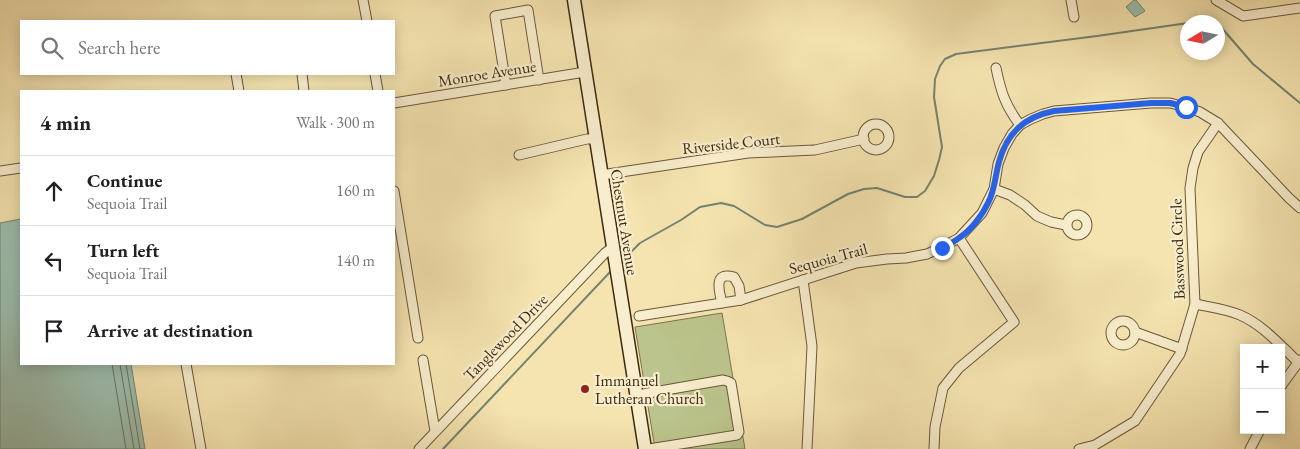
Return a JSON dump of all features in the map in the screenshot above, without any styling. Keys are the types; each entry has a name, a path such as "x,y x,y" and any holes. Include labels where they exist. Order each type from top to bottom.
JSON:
{"street":[{"path":"363,0 367,20"},
{"name":"Chestnut Avenue","path":"574,0 613,252 647,449"},
{"path":"1071,0 1074,17"},
{"path":"1216,0 1243,16 1300,8"},
{"path":"506,85 495,16 528,10 539,80"},
{"path":"996,68 1001,91 1009,109 1020,125"},
{"name":"Monroe Avenue","path":"395,103 585,72"},
{"path":"236,75 239,90"},
{"path":"302,75 304,90"},
{"path":"375,75 378,90"},
{"name":"Sequoia Trail","path":"639,316 741,300 856,263 926,254 959,238 982,213 994,189 998,164 1012,134 1020,125 1054,111 1170,103 1200,112 1218,123 1300,208"},
{"name":"Basswood Circle","path":"1078,449 1095,445 1135,421 1180,354 1195,304 1190,188 1193,168 1198,152 1218,123"},
{"path":"519,155 588,139 596,139"},
{"name":"Riverside Court","path":"601,175 748,153 815,150 864,139"},
{"path":"0,171 20,168"},
{"path":"994,189 1010,195 1037,216 1051,222 1066,225"},
{"path":"395,197 418,338"},
{"path":"934,449 935,427 944,388 958,368 1014,322 959,238"},
{"name":"Tanglewood Drive","path":"419,449 605,253 613,252"},
{"path":"722,303 718,285 722,278 728,275 734,277 739,286 741,300"},
{"path":"803,280 812,346 807,449"},
{"path":"1195,304 1232,312 1251,321 1269,335 1299,361 1285,380"},
{"path":"1135,332 1182,349"},
{"path":"423,360 435,431"},
{"path":"186,365 201,449"},
{"path":"637,395 723,380 731,383 739,432 737,435 647,449"},
{"path":"1250,449 1258,434"}],"green space":[{"path":"722,313 745,449 655,449 635,327"}],"water":[{"path":"1134,0 1145,11 1135,17 1126,7"},
{"path":"20,219 20,365 131,365 145,449 0,449 0,223"}],"waterway":[{"path":"620,263 640,243 700,207 721,203 734,206 765,225 777,227 802,219 848,194 864,189 877,188 905,197 917,197 925,191 934,176 942,147 934,97 935,79 945,59 956,54 1180,24"},
{"path":"1225,32 1253,64 1300,103"},
{"path":"443,449 611,271"}],"place":[{"name":"Immanuel Lutheran Church","path":"585,389"}],"route":[{"path":"942,248 959,238 982,213 989,202 1004,148 1020,125 1054,111 1151,103 1170,103 1186,107"}]}
